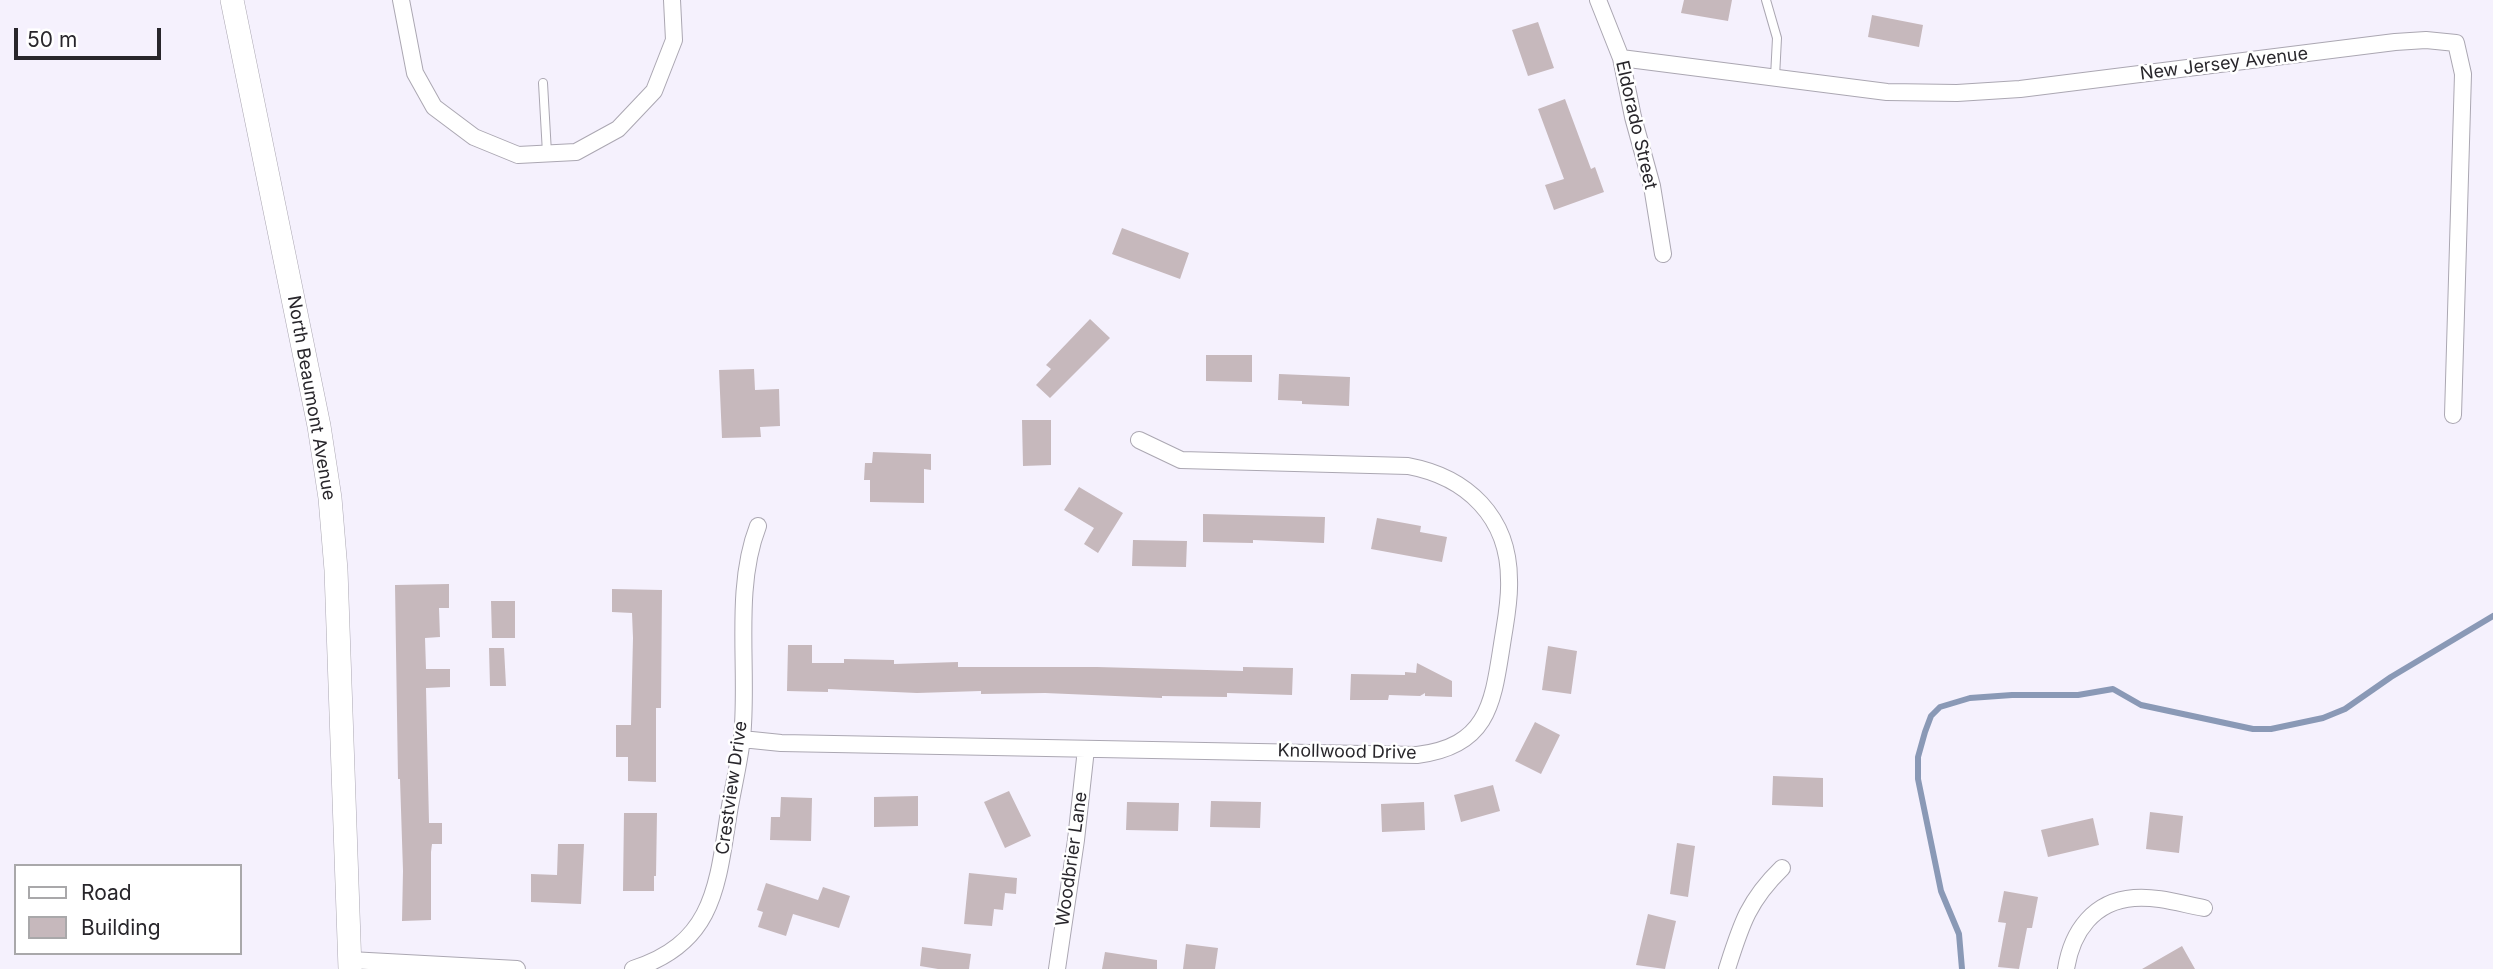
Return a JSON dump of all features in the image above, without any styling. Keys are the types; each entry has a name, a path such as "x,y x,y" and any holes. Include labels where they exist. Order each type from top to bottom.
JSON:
{"street":[{"name":"North Beaumont Avenue","path":"232,0 319,426 330,498 336,570 350,964"},
{"path":"401,0 415,74 434,107 474,137 518,155 576,152 618,129 654,91 674,40 672,0"},
{"name":"Eldorado Street","path":"1598,0 1621,58 1633,117 1652,186 1663,254"},
{"name":"New Jersey Avenue","path":"1621,58 1887,92 1957,93 2020,89 2395,42 2426,40 2456,43 2463,74 2454,415"},
{"name":"Knollwood Drive","path":"742,739 781,743 1417,755 1454,745 1470,734 1482,720 1494,694 1508,602 1509,577 1506,553 1497,529 1485,508 1470,492 1451,478 1408,466 1181,460 1139,440"},
{"name":"Crestview Drive","path":"633,969 670,953 688,937 703,919 720,875 742,739 747,566 758,526"},
{"name":"Woodbrier Lane","path":"1058,969 1086,749"},
{"path":"1727,969 1749,907 1763,886 1782,867"},
{"path":"2066,969 2068,951 2076,934 2087,919 2101,908 2136,898 2204,908"},
{"path":"350,964 517,969"}],"lane":[{"path":"1766,0 1777,38 1775,77"},
{"path":"543,83 547,153"}],"building":[{"path":"1684,0 1732,0 1728,21 1681,13"},
{"path":"1872,15 1923,25 1919,47 1868,37"},
{"path":"1538,22 1554,68 1528,76 1512,30"},
{"path":"1565,99 1591,169 1595,167 1604,192 1554,210 1545,185 1564,179 1538,109"},
{"path":"1122,228 1189,253 1180,279 1112,254"},
{"path":"1090,319 1110,338 1050,398 1036,385 1051,369 1046,365"},
{"path":"1206,355 1252,355 1252,382 1206,381"},
{"path":"754,369 755,390 779,389 780,426 760,427 761,437 722,438 719,370"},
{"path":"1279,374 1350,377 1349,406 1278,400"},
{"path":"1022,420 1051,420 1051,465 1023,466"},
{"path":"873,452 931,454 931,470 924,469 924,503 870,502 870,480 864,480 865,463 872,463"},
{"path":"1079,487 1123,513 1098,553 1084,544 1094,528 1064,510"},
{"path":"1203,514 1325,517 1324,543 1253,540 1253,543 1203,542"},
{"path":"1377,518 1421,526 1420,532 1447,537 1442,562 1371,549"},
{"path":"1133,540 1187,541 1186,567 1132,566"},
{"path":"449,584 449,608 439,608 440,637 425,638 426,669 450,669 450,687 426,688 429,823 442,823 442,844 432,844 431,920 402,921 395,585"},
{"path":"612,589 662,590 661,708 656,708 656,782 628,781 628,757 616,757 616,725 631,725 633,638 632,613 612,612"},
{"path":"491,601 515,601 515,638 492,638"},
{"path":"788,645 812,645 812,663 844,663 844,659 894,660 894,664 958,662 958,667 1243,671 1243,667 1293,668 1292,695 1227,693 1227,697 1162,698 1045,693 981,694 981,691 787,691"},
{"path":"1548,646 1577,651 1571,694 1542,690"},
{"path":"489,648 504,648 506,686 490,686"},
{"path":"1417,663 1452,681 1452,697 1425,696 1425,693 1420,696 1389,695 1388,700 1350,700 1351,674 1405,675 1405,672 1416,673"},
{"path":"1535,722 1560,735 1541,774 1515,761"},
{"path":"1773,776 1823,778 1823,807 1772,805"},
{"path":"1493,785 1500,811 1461,822 1454,795"},
{"path":"1009,791 1031,836 1005,848 984,802"},
{"path":"918,796 918,826 874,827 874,797"},
{"path":"781,797 812,798 811,841 770,840 771,817 780,817"},
{"path":"1211,801 1261,802 1260,828 1210,827"},
{"path":"1127,802 1179,803 1178,831 1126,830"},
{"path":"1424,802 1425,830 1382,832 1381,804"},
{"path":"2150,812 2183,816 2179,853 2146,849"},
{"path":"624,813 657,813 654,891 623,891"},
{"path":"2093,818 2099,845 2048,857 2041,830"},
{"path":"1677,843 1695,846 1688,897 1670,894"},
{"path":"558,844 584,844 581,904 531,902 531,874 557,875"},
{"path":"969,873 1017,878 1016,894 1005,893 1003,910 994,909 992,926 964,924"},
{"path":"766,883 818,900 823,887 850,896 839,928 793,914 786,936 758,927 763,912 757,910"},
{"path":"2004,891 2038,897 2032,928 2027,928 2019,969 1998,967 2006,923 1998,922"},
{"path":"1648,914 1676,921 1665,969 1636,965"},
{"path":"1186,944 1218,948 1215,969 1183,969"},
{"path":"2182,946 2195,969 2142,969"},
{"path":"922,947 971,954 969,969 920,966"},
{"path":"1105,952 1157,960 1157,969 1102,969"}],"waterway":[{"path":"1962,969 1959,934 1941,891 1918,779 1918,757 1925,732 1931,716 1940,707 1970,698 2078,695 2113,689 2141,705 2253,729 2271,729 2323,718 2345,709 2391,677 2493,616"}]}
